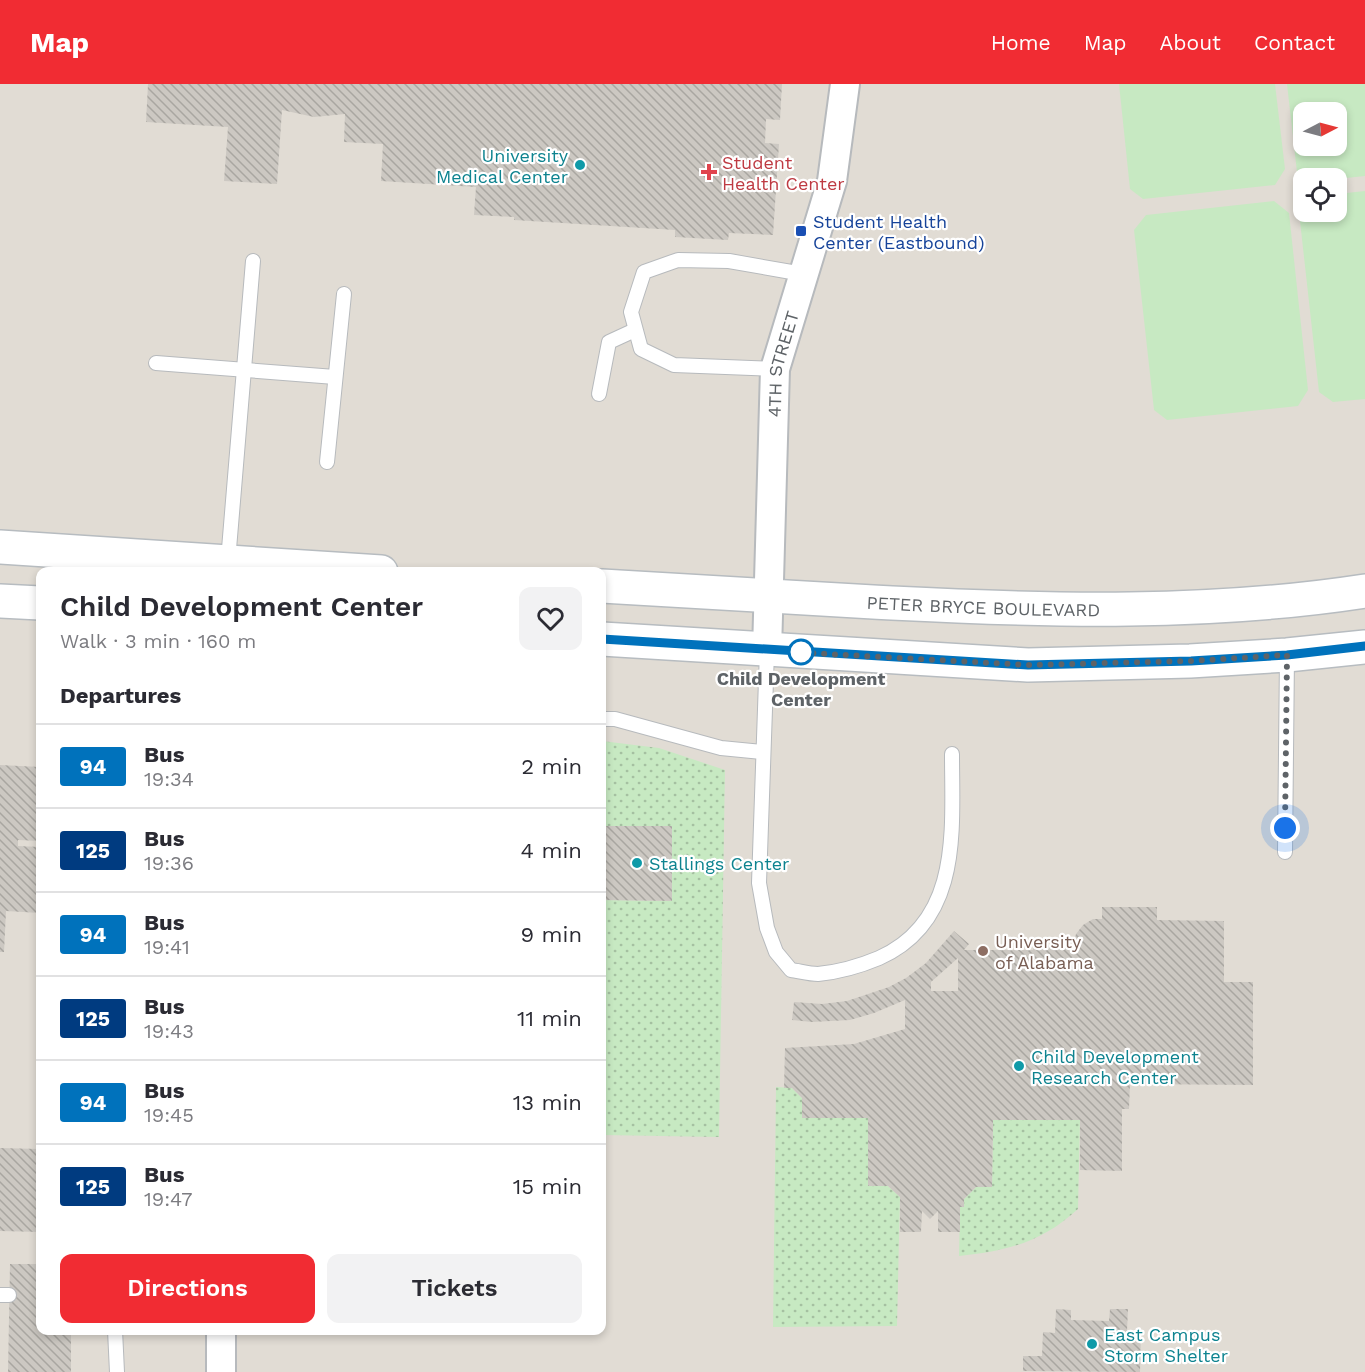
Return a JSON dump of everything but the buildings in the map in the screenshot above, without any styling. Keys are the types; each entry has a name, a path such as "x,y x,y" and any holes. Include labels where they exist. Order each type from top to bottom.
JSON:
{"street":[{"name":"4TH STREET","path":"767,651 775,369 832,181 845,84"},
{"path":"0,547 254,567"},
{"name":"PETER BRYCE BOULEVARD","path":"606,586 975,607 1100,610 1235,605 1365,591"},
{"path":"0,601 36,603"},
{"path":"606,639 767,651 1028,665 1191,661 1287,655 1365,646"},
{"path":"221,1335 221,1372"}],"lane":[{"path":"775,369 674,364 640,349 631,312 644,272 678,260 729,261 803,274"},
{"path":"228,566 253,261"},
{"path":"327,462 345,294"},
{"path":"599,393 609,342 635,330"},
{"path":"156,363 335,377"},
{"path":"767,651 759,883 767,928 776,952 791,970 816,974 860,966 896,951 923,927 941,896 952,847 952,754"},
{"path":"1285,852 1287,655"},
{"path":"606,719 615,719 720,748 762,752"},
{"path":"115,1335 117,1372"}],"shaded area":[{"name":"University of Alabama","path":"0,84 1365,84 1365,1372 0,1372"}],"green space":[{"path":"1119,84 1275,84 1285,169 1275,185 1143,199 1130,189"},
{"path":"1287,84 1365,84 1365,176 1347,178 1347,168 1297,168 1295,156 1347,156 1347,102 1293,102 1293,137"},
{"path":"1365,191 1365,399 1333,402 1319,392 1300,222 1347,222 1347,193"},
{"path":"1274,201 1289,213 1308,390 1298,406 1167,420 1154,410 1134,230 1146,215"},
{"path":"606,741 659,748 725,770 719,1137 606,1135 606,900 671,901 672,827 606,826"},
{"path":"776,1087 792,1088 802,1098 802,1118 868,1118 888,1186 900,1197 897,1326 773,1327"},
{"path":"993,1120 1080,1120 1078,1209 1051,1230 1023,1243 1009,1248 959,1256 960,1207 964,1207 964,1199 976,1187 992,1186"}],"bus line":[{"name":"94","path":"606,639 767,651 1028,665 1191,661 1287,655 1365,646"}],"place":[{"name":"University Medical Center","path":"580,165"},
{"name":"Student Health Center","path":"709,172"},
{"name":"Student Health Center (Eastbound)","path":"801,231"},
{"name":"Child Development Center","path":"801,652"},
{"name":"Stallings Center","path":"637,863"},
{"name":"University of Alabama","path":"983,951"},
{"name":"Child Development Research Center","path":"1019,1066"},
{"name":"East Campus Storm Shelter","path":"1092,1344"}],"route":[{"path":"801,652 791,652 1028,665 1191,661 1287,655 1285,828"}]}
